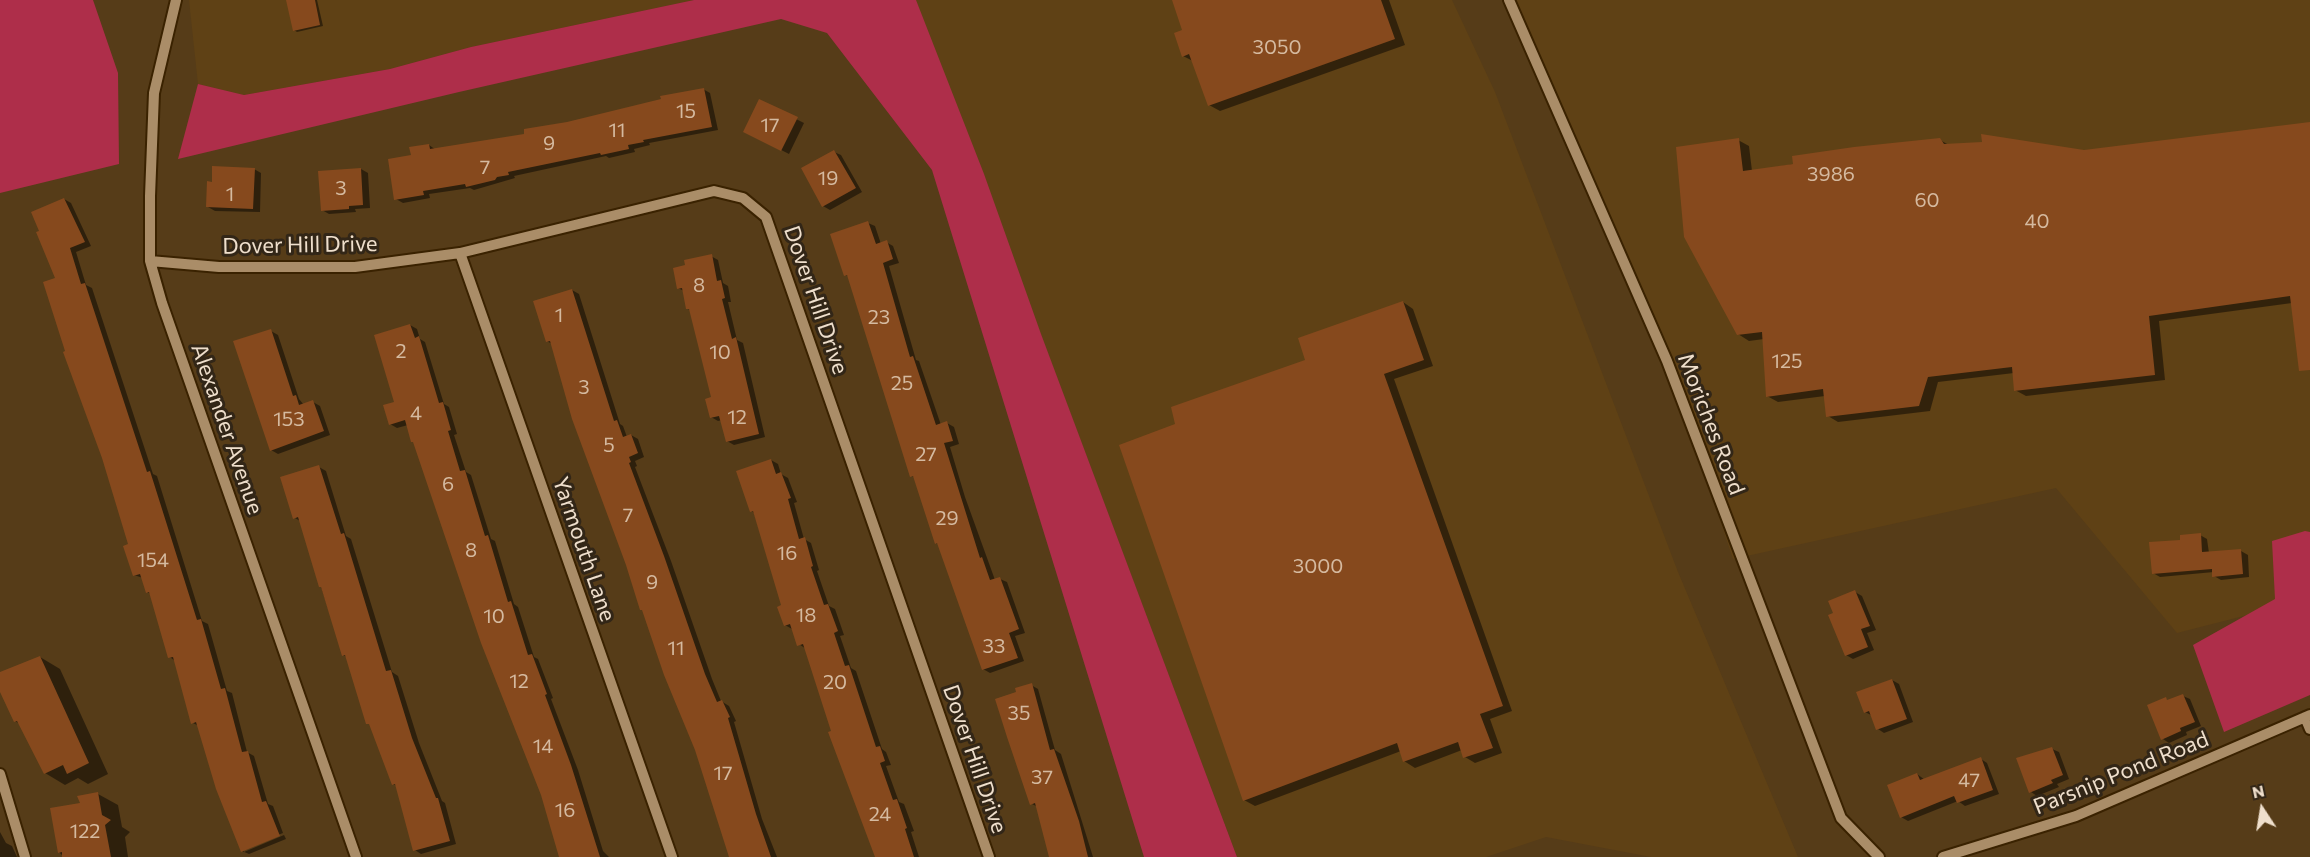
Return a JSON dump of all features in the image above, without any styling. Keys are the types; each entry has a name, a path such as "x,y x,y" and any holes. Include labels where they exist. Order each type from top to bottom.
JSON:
{"street":[{"name":"Alexander Avenue","path":"176,0 154,93 150,261 162,303 356,857"},
{"name":"Moriches Road","path":"1509,0 1667,362 1841,818 1879,857"},
{"name":"Dover Hill Drive","path":"150,261 219,267 355,267 460,254 714,191 743,198 766,217 989,857"},
{"name":"Yarmouth Lane","path":"460,254 672,857"},
{"path":"2307,716 2310,729"},
{"name":"Parsnip Pond Road","path":"1943,857 2076,816 2307,716"},
{"path":"0,774 24,857"}],"shaded area":[{"path":"0,0 93,0 118,73 119,164 0,193"},
{"path":"189,0 694,0 471,47 390,69 244,95 198,84"},
{"path":"694,0 916,0 984,174 1041,334 1237,857 1144,857 932,170 827,33 781,19 178,159 198,84 244,95 390,69 471,47"},
{"path":"915,0 1452,0 1495,92 1678,572 1798,857 1651,857 1546,837 1486,857 1237,857"},
{"path":"1510,0 2310,0 2310,599 2177,633 2056,488 1733,559 1667,361"},
{"path":"2305,531 2310,532 2310,695 2224,732 2193,645 2275,599 2272,541"}],"building":[{"path":"286,0 315,0 320,25 293,31"},
{"path":"1172,0 1381,0 1395,39 1208,106 1189,54 1182,57 1174,33 1182,30"},
{"path":"704,88 712,127 643,140 644,142 628,145 629,149 508,172 509,175 497,177 495,180 466,187 465,184 423,191 424,195 394,200 388,159 411,155 409,147 429,144 430,149 524,134 524,129 567,122 661,99 660,96"},
{"path":"759,99 798,117 781,151 743,132"},
{"path":"2310,122 2310,370 2299,371 2290,296 2149,316 2155,375 2014,391 2012,367 1928,377 1919,406 1826,417 1823,389 1766,397 1762,332 1737,335 1684,237 1676,147 1739,138 1743,171 1793,164 1792,156 1854,147 1940,138 1944,144 1982,142 1981,134 2084,150"},
{"path":"834,150 856,188 822,207 801,168"},
{"path":"212,166 255,168 253,209 206,207 207,181 212,182"},
{"path":"361,168 363,205 349,206 349,209 321,211 318,171"},
{"path":"64,198 85,242 70,248 81,284 85,283 147,472 150,471 197,620 201,619 221,689 225,688 242,752 248,751 262,802 266,801 280,836 241,852 216,789 196,722 191,724 173,657 168,658 149,592 146,593 140,574 133,576 123,546 128,544 102,458 63,352 65,351 43,282 55,278 36,232 39,231 31,212"},
{"path":"868,221 876,244 887,240 893,259 883,263 910,357 913,356 936,425 947,421 953,441 944,443 980,558 982,557 990,580 1000,577 1019,629 1009,633 1018,658 982,670 937,543 935,544 913,476 910,477 847,275 844,276 830,234"},
{"path":"712,254 717,281 721,280 725,298 722,299 732,339 736,337 759,434 726,442 719,416 710,418 705,399 711,397 689,309 686,309 682,288 677,289 673,268 685,265 684,260"},
{"path":"572,289 614,421 617,420 623,437 631,434 638,453 629,457 631,462 629,463 705,674 717,702 722,700 730,717 728,718 756,814 771,857 729,857 695,750 664,675 572,419 550,341 546,342 533,301"},
{"path":"1403,301 1424,360 1384,374 1503,706 1480,714 1493,748 1463,758 1458,742 1403,762 1397,743 1243,801 1119,445 1175,424 1171,407 1305,360 1298,338"},
{"path":"410,324 415,338 419,336 439,403 443,402 451,430 448,431 460,471 465,470 508,602 511,601 528,655 532,654 547,694 545,695 571,765 600,857 559,857 541,795 481,643 405,420 389,425 383,405 394,402 374,335"},
{"path":"271,329 293,396 296,395 299,405 313,400 324,431 270,451 233,341"},
{"path":"771,459 776,474 781,472 791,498 788,499 799,539 805,537 813,566 811,567 824,605 828,604 838,631 834,633 845,666 849,665 876,747 880,746 885,761 880,763 893,800 897,799 914,857 875,857 828,732 831,731 803,644 797,646 790,624 784,626 777,607 781,605 753,511 750,512 736,471"},
{"path":"319,465 341,534 344,533 386,671 391,670 412,738 436,798 438,798 450,841 413,851 395,784 392,785 369,724 366,724 345,655 342,656 321,587 319,587 298,517 293,519 280,477"},
{"path":"2201,533 2202,552 2241,549 2243,574 2212,577 2212,569 2152,574 2149,542 2180,540 2180,535"},
{"path":"1855,590 1870,626 1861,629 1868,647 1845,656 1828,615 1833,613 1828,601"},
{"path":"40,656 89,763 67,774 63,765 44,774 17,721 14,722 0,692 0,672"},
{"path":"1892,679 1907,719 1876,730 1869,711 1864,713 1856,692"},
{"path":"1032,683 1050,750 1054,749 1079,821 1088,857 1049,857 1035,803 1030,805 1007,737 995,699 1016,692 1015,688"},
{"path":"2183,694 2195,722 2161,740 2147,705 2166,697 2167,700"},
{"path":"2052,747 2063,775 2051,780 2053,783 2029,793 2016,758"},
{"path":"1981,757 1993,790 1957,803 1954,796 1900,818 1887,785 1917,773 1920,780"},
{"path":"98,792 102,815 111,820 105,825 111,857 62,857 62,852 58,853 50,808 80,803 77,796"}]}
